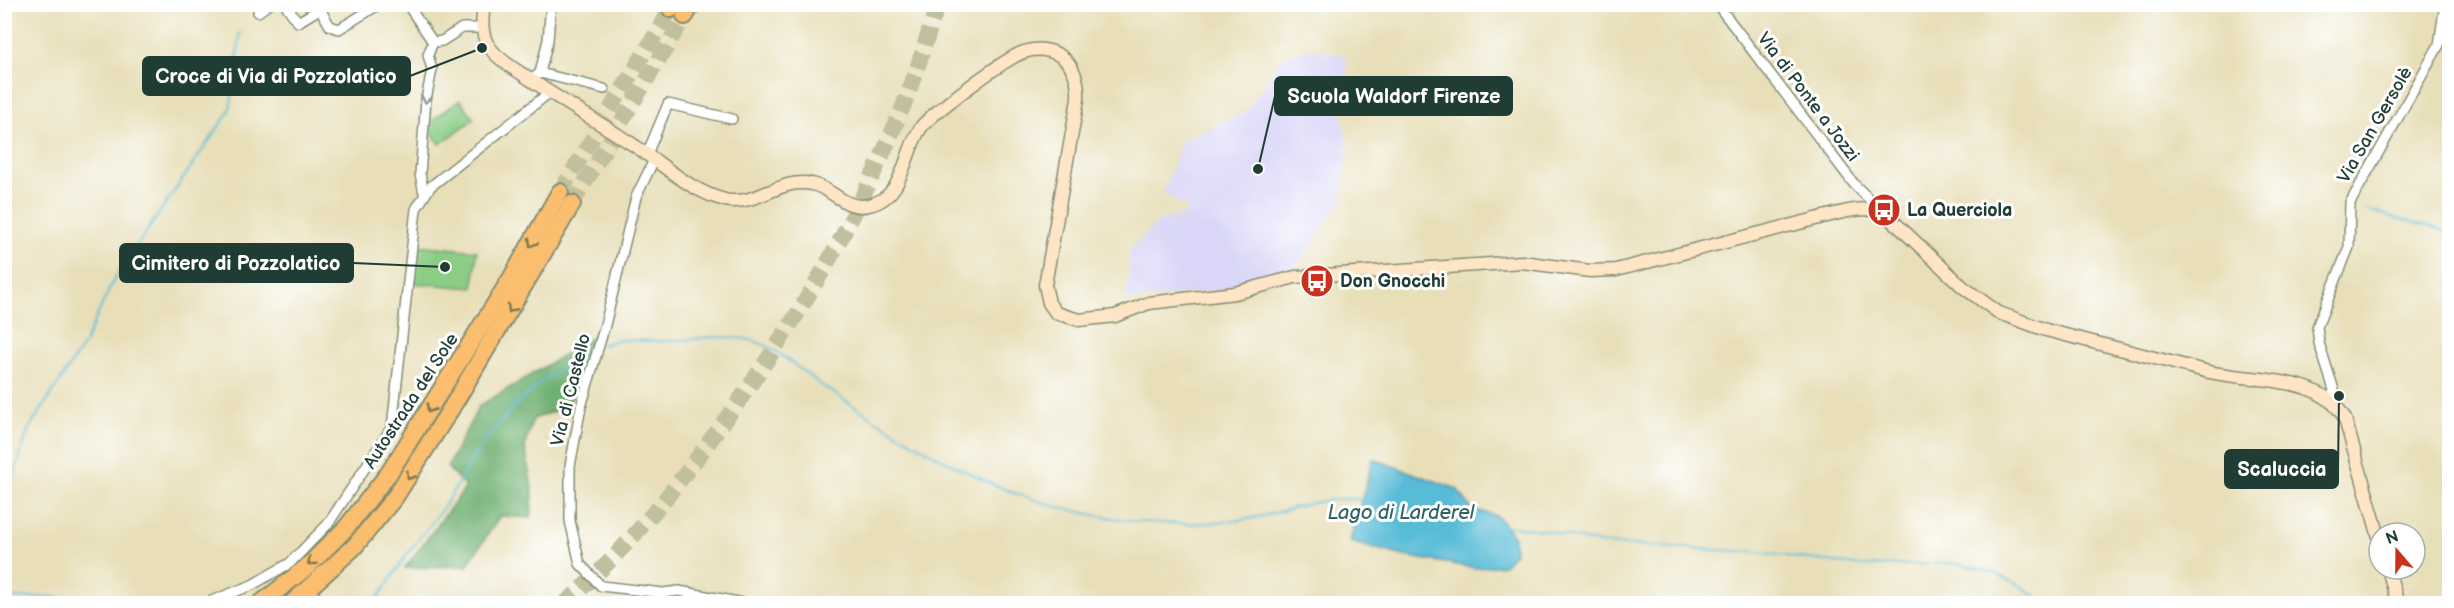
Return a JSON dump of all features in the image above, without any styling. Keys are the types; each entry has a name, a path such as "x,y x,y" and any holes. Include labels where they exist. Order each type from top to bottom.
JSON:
{"highway":[{"name":"Autostrada del Sole","path":"260,603 306,567 346,528 389,473 512,277 566,198 452,407 395,497 354,547 291,603"}],"main road":[{"path":"484,4 482,28 493,52 535,76 549,93 698,189 730,201 747,201 790,184 803,183 824,188 854,206 871,205 885,198 894,188 916,136 929,119 1019,54 1035,49 1051,51 1064,58 1072,70 1077,84 1078,99 1045,285 1049,303 1056,313 1079,320 1115,316 1149,303 1235,293 1295,277 1522,262 1590,271 1616,270 1839,213 1871,208 1891,219 1963,287 1999,313 2046,330 2209,372 2308,387 2331,400 2341,411 2349,429 2375,521"},
{"path":"2392,581 2398,603"}],"street":[{"path":"258,12 269,4"},
{"path":"285,4 294,20 298,22 322,7 330,26 339,30 363,9 380,4"},
{"path":"407,4 433,42"},
{"path":"551,4 549,33 535,76 604,88"},
{"name":"Via di Ponte a Jozzi","path":"1717,4 1854,184 1870,200 1871,208"},
{"name":"Via San Gersolè","path":"2331,400 2334,390 2319,344 2317,327 2349,247 2350,203 2439,45 2445,4"},
{"path":"433,42 441,41 462,28 482,28"},
{"path":"424,193 420,174 426,100 432,69 428,55 433,42"},
{"path":"204,603 252,585 290,563 328,524 393,427 416,209 424,193 549,93"},
{"name":"Via di Castello","path":"732,118 668,104 636,197 605,325 581,407 570,466 570,521 580,564 601,586 663,593 679,591 749,603"}],"shaded area":[{"path":"1312,49 1345,55 1349,90 1342,115 1348,145 1341,202 1292,275 1253,286 1126,301 1130,249 1159,221 1185,214 1188,207 1163,193 1183,139 1245,113 1282,57"}],"green space":[{"path":"460,100 474,119 440,144 426,125"},
{"path":"416,245 477,251 473,288 413,283"},
{"path":"595,336 579,390 563,408 533,419 525,446 533,495 531,518 500,516 467,566 405,568 466,487 447,467 479,406"}],"water":[{"name":"Lago di Larderel","path":"1373,459 1457,489 1472,509 1497,516 1514,537 1515,553 1504,565 1476,568 1404,556 1350,542"}],"waterway":[{"path":"4,496 15,472 28,430 84,344 114,279 228,113 240,33"},
{"path":"2367,210 2450,232"},
{"path":"602,345 619,340 660,341 717,337 756,342 777,352 816,382 866,414 948,462 1019,495 1083,513 1149,522 1215,523 1247,519 1318,502 1362,500"},
{"path":"374,604 408,553 444,507 473,458 510,410 542,381 594,348"},
{"path":"1501,525 1548,531 1608,544 1756,552 1863,566 1953,563 2001,576 2043,602"},
{"path":"4,599 57,597 87,604"}],"tunnel":[{"path":"564,604 629,541 668,495 749,386 798,312 842,237 881,158 910,89 938,4"},
{"path":"560,192 671,9"},
{"path":"572,204 685,16"}],"place":[{"name":"Croce di Via di Pozzolatico","path":"482,48"},
{"name":"Scuola Waldorf Firenze","path":"1258,169"},
{"name":"La Querciola","path":"1884,210"},
{"name":"Cimitero di Pozzolatico","path":"445,267"},
{"name":"Don Gnocchi","path":"1317,281"},
{"name":"Scaluccia","path":"2339,396"}]}
